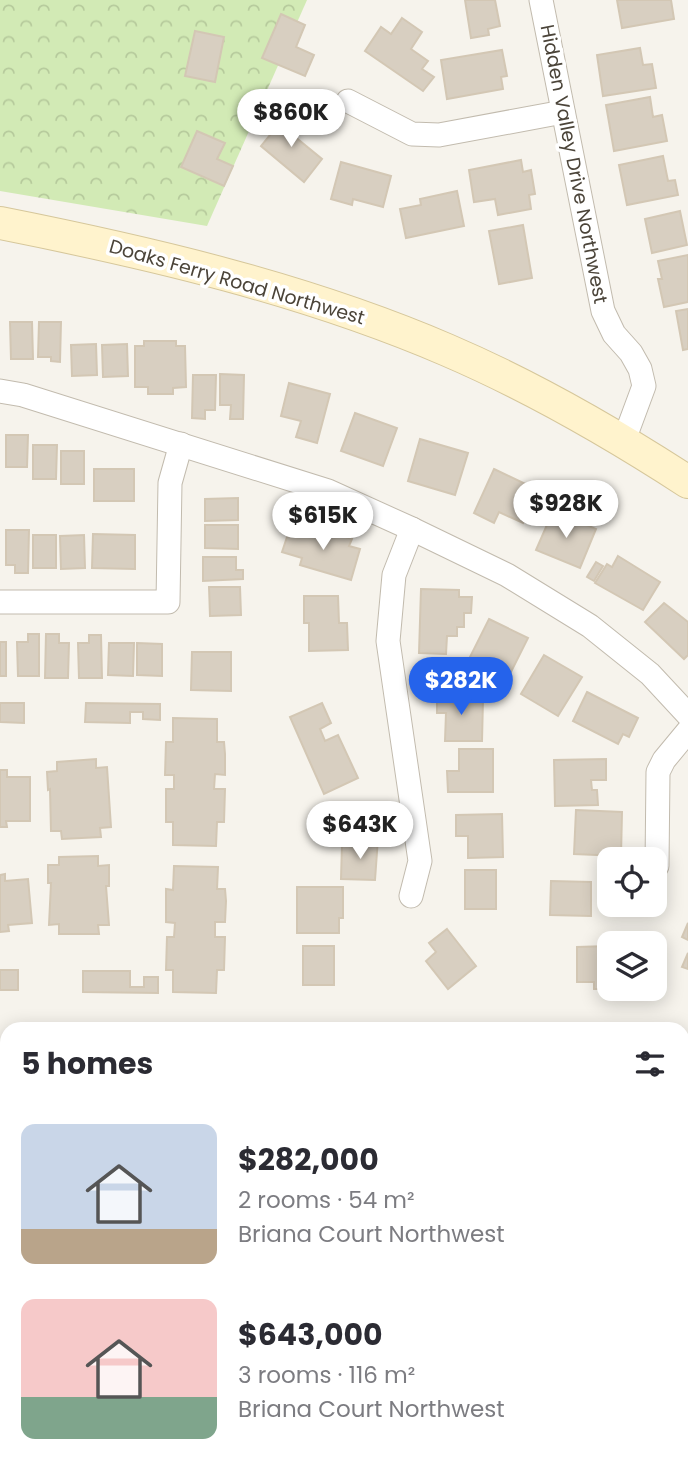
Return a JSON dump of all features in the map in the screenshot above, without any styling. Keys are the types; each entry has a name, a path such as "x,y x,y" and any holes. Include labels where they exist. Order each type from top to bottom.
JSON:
{"main road":[{"name":"Doaks Ferry Road Northwest","path":"0,223 135,251 300,296 369,320 446,349 498,373 624,440 688,482"}],"street":[{"name":"Hidden Valley Drive Northwest","path":"541,0 603,311 614,334 631,353 640,369 643,386 624,440"},
{"path":"348,102 412,134 439,135 562,113"},
{"path":"0,391 23,395 328,491 412,529 507,575 590,626 650,674 688,715"},
{"path":"0,602 168,602 170,483 181,444"},
{"path":"411,897 420,861 388,641 394,575 412,529"},
{"path":"657,847 659,772 664,760 688,731"}],"green space":[{"path":"0,0 307,0 207,226 0,191"}],"building":[{"path":"465,0 495,0 500,26 488,29 489,35 471,38"},
{"path":"617,0 671,0 674,19 622,28"},
{"path":"281,14 305,25 296,47 314,55 305,76 262,58"},
{"path":"402,18 422,32 411,49 428,61 422,69 434,77 423,91 365,51 381,27 391,34"},
{"path":"195,31 224,37 215,82 185,76"},
{"path":"640,48 643,65 652,64 656,88 603,96 597,55"},
{"path":"502,50 507,76 501,77 503,89 447,99 441,60"},
{"path":"650,97 653,117 662,115 667,141 614,151 606,105"},
{"path":"287,114 301,127 294,136 322,159 304,182 261,146"},
{"path":"197,131 225,143 217,159 233,166 224,186 181,167"},
{"path":"663,156 668,181 675,180 678,195 627,205 619,165"},
{"path":"521,160 523,172 531,170 535,194 529,195 531,209 498,215 495,199 474,202 469,170"},
{"path":"341,162 391,176 383,207 353,199 352,205 331,199"},
{"path":"457,191 464,226 406,238 400,209 421,205 420,199"},
{"path":"680,211 687,245 652,253 645,219"},
{"path":"523,225 532,278 499,284 489,231"},
{"path":"688,255 688,302 664,307 658,279 662,279 658,261"},
{"path":"688,309 688,349 683,350 676,311"},
{"path":"10,322 32,322 33,359 11,359"},
{"path":"39,322 61,322 60,362 51,361 51,357 38,357"},
{"path":"144,341 176,341 176,346 185,346 186,387 173,388 173,394 148,394 148,387 135,387 135,346 144,346"},
{"path":"96,344 97,375 72,376 71,345"},
{"path":"127,344 128,376 103,377 102,345"},
{"path":"220,374 244,375 243,419 230,419 231,405 220,405"},
{"path":"193,375 216,375 215,410 205,410 205,419 192,418"},
{"path":"289,383 330,394 317,443 296,437 301,421 281,416"},
{"path":"355,413 397,428 383,466 341,451"},
{"path":"6,435 28,435 27,467 6,467"},
{"path":"420,439 468,453 455,495 408,481"},
{"path":"33,445 57,445 56,479 33,479"},
{"path":"61,451 84,451 84,484 61,484"},
{"path":"94,469 134,469 134,501 94,501"},
{"path":"494,469 538,490 523,523 499,512 494,523 474,513"},
{"path":"238,498 238,520 205,521 205,499"},
{"path":"553,511 596,529 580,568 536,550"},
{"path":"205,525 238,525 238,549 205,548"},
{"path":"290,528 323,538 326,531 352,539 349,546 360,549 351,580 300,565 302,558 282,552"},
{"path":"6,530 29,530 28,573 15,573 15,565 6,565"},
{"path":"93,534 135,535 135,569 92,568"},
{"path":"33,535 56,535 56,568 33,568"},
{"path":"84,535 85,568 61,569 60,536"},
{"path":"618,556 660,582 643,610 595,583 607,564 612,567"},
{"path":"203,557 236,557 236,570 243,570 243,579 203,581"},
{"path":"596,562 603,566 594,581 587,577"},
{"path":"209,587 240,587 241,615 210,616"},
{"path":"421,589 459,590 459,597 472,597 471,613 464,613 464,627 457,627 457,636 447,636 446,654 419,653"},
{"path":"304,596 338,596 339,623 347,623 348,650 309,651 309,623 304,623"},
{"path":"664,603 688,622 688,655 684,659 645,622"},
{"path":"489,619 528,638 508,678 469,659"},
{"path":"28,634 39,634 39,676 18,676 17,642 28,642"},
{"path":"46,634 59,634 59,643 69,643 68,678 45,678"},
{"path":"89,635 101,635 102,678 79,678 78,643 89,643"},
{"path":"0,642 6,642 6,676 0,676"},
{"path":"109,643 134,643 133,676 108,675"},
{"path":"137,643 162,644 162,676 137,675"},
{"path":"192,652 231,652 231,691 191,690"},
{"path":"544,655 582,677 558,716 521,694"},
{"path":"437,691 457,691 457,698 483,699 482,741 445,741 446,713 437,713"},
{"path":"587,692 638,718 629,737 623,734 618,744 573,721"},
{"path":"0,703 24,703 24,723 0,722"},
{"path":"86,703 160,704 160,720 143,719 143,712 130,712 130,723 85,722"},
{"path":"322,703 331,723 320,729 325,741 338,735 358,778 324,794 290,717"},
{"path":"173,718 217,719 217,742 224,742 225,775 215,774 214,789 225,789 224,822 217,822 216,846 173,845 173,822 166,822 166,789 174,789 174,775 165,775 166,742 173,742"},
{"path":"459,749 493,749 493,792 448,792 447,771 459,771"},
{"path":"96,759 96,768 107,767 111,827 100,828 101,837 62,839 61,831 51,831 47,772 57,771 57,762"},
{"path":"606,759 606,780 591,780 592,790 597,790 598,805 555,806 554,760"},
{"path":"0,770 7,770 7,777 30,777 30,821 6,821 7,827 0,827"},
{"path":"576,810 622,812 621,847 597,847 597,855 574,854"},
{"path":"502,814 503,857 468,858 468,836 456,836 456,815"},
{"path":"368,838 378,838 375,880 341,879 342,844 368,844"},
{"path":"98,856 98,866 109,865 109,886 106,886 109,925 98,925 99,934 59,934 59,924 49,925 51,883 48,883 48,865 59,865 59,857"},
{"path":"174,866 218,867 217,889 225,889 226,901 225,922 215,922 215,937 225,937 224,970 217,970 216,993 173,992 173,970 166,970 167,937 174,937 175,923 166,922 166,889 173,890"},
{"path":"465,870 496,870 496,909 465,909"},
{"path":"5,874 5,881 28,879 32,923 8,925 9,931 0,932 0,875"},
{"path":"551,881 591,882 591,916 550,915"},
{"path":"297,887 343,887 343,918 339,918 339,933 297,933"},
{"path":"688,923 688,940 682,937"},
{"path":"447,929 476,966 448,989 426,961 436,952 429,943"},
{"path":"303,946 334,946 334,985 303,985"},
{"path":"597,946 597,989 594,989 594,982 577,982 577,947"},
{"path":"688,953 688,969 682,967"},
{"path":"0,970 18,970 18,990 0,990"},
{"path":"83,971 130,971 130,987 144,987 144,977 158,977 158,993 83,992"}]}
